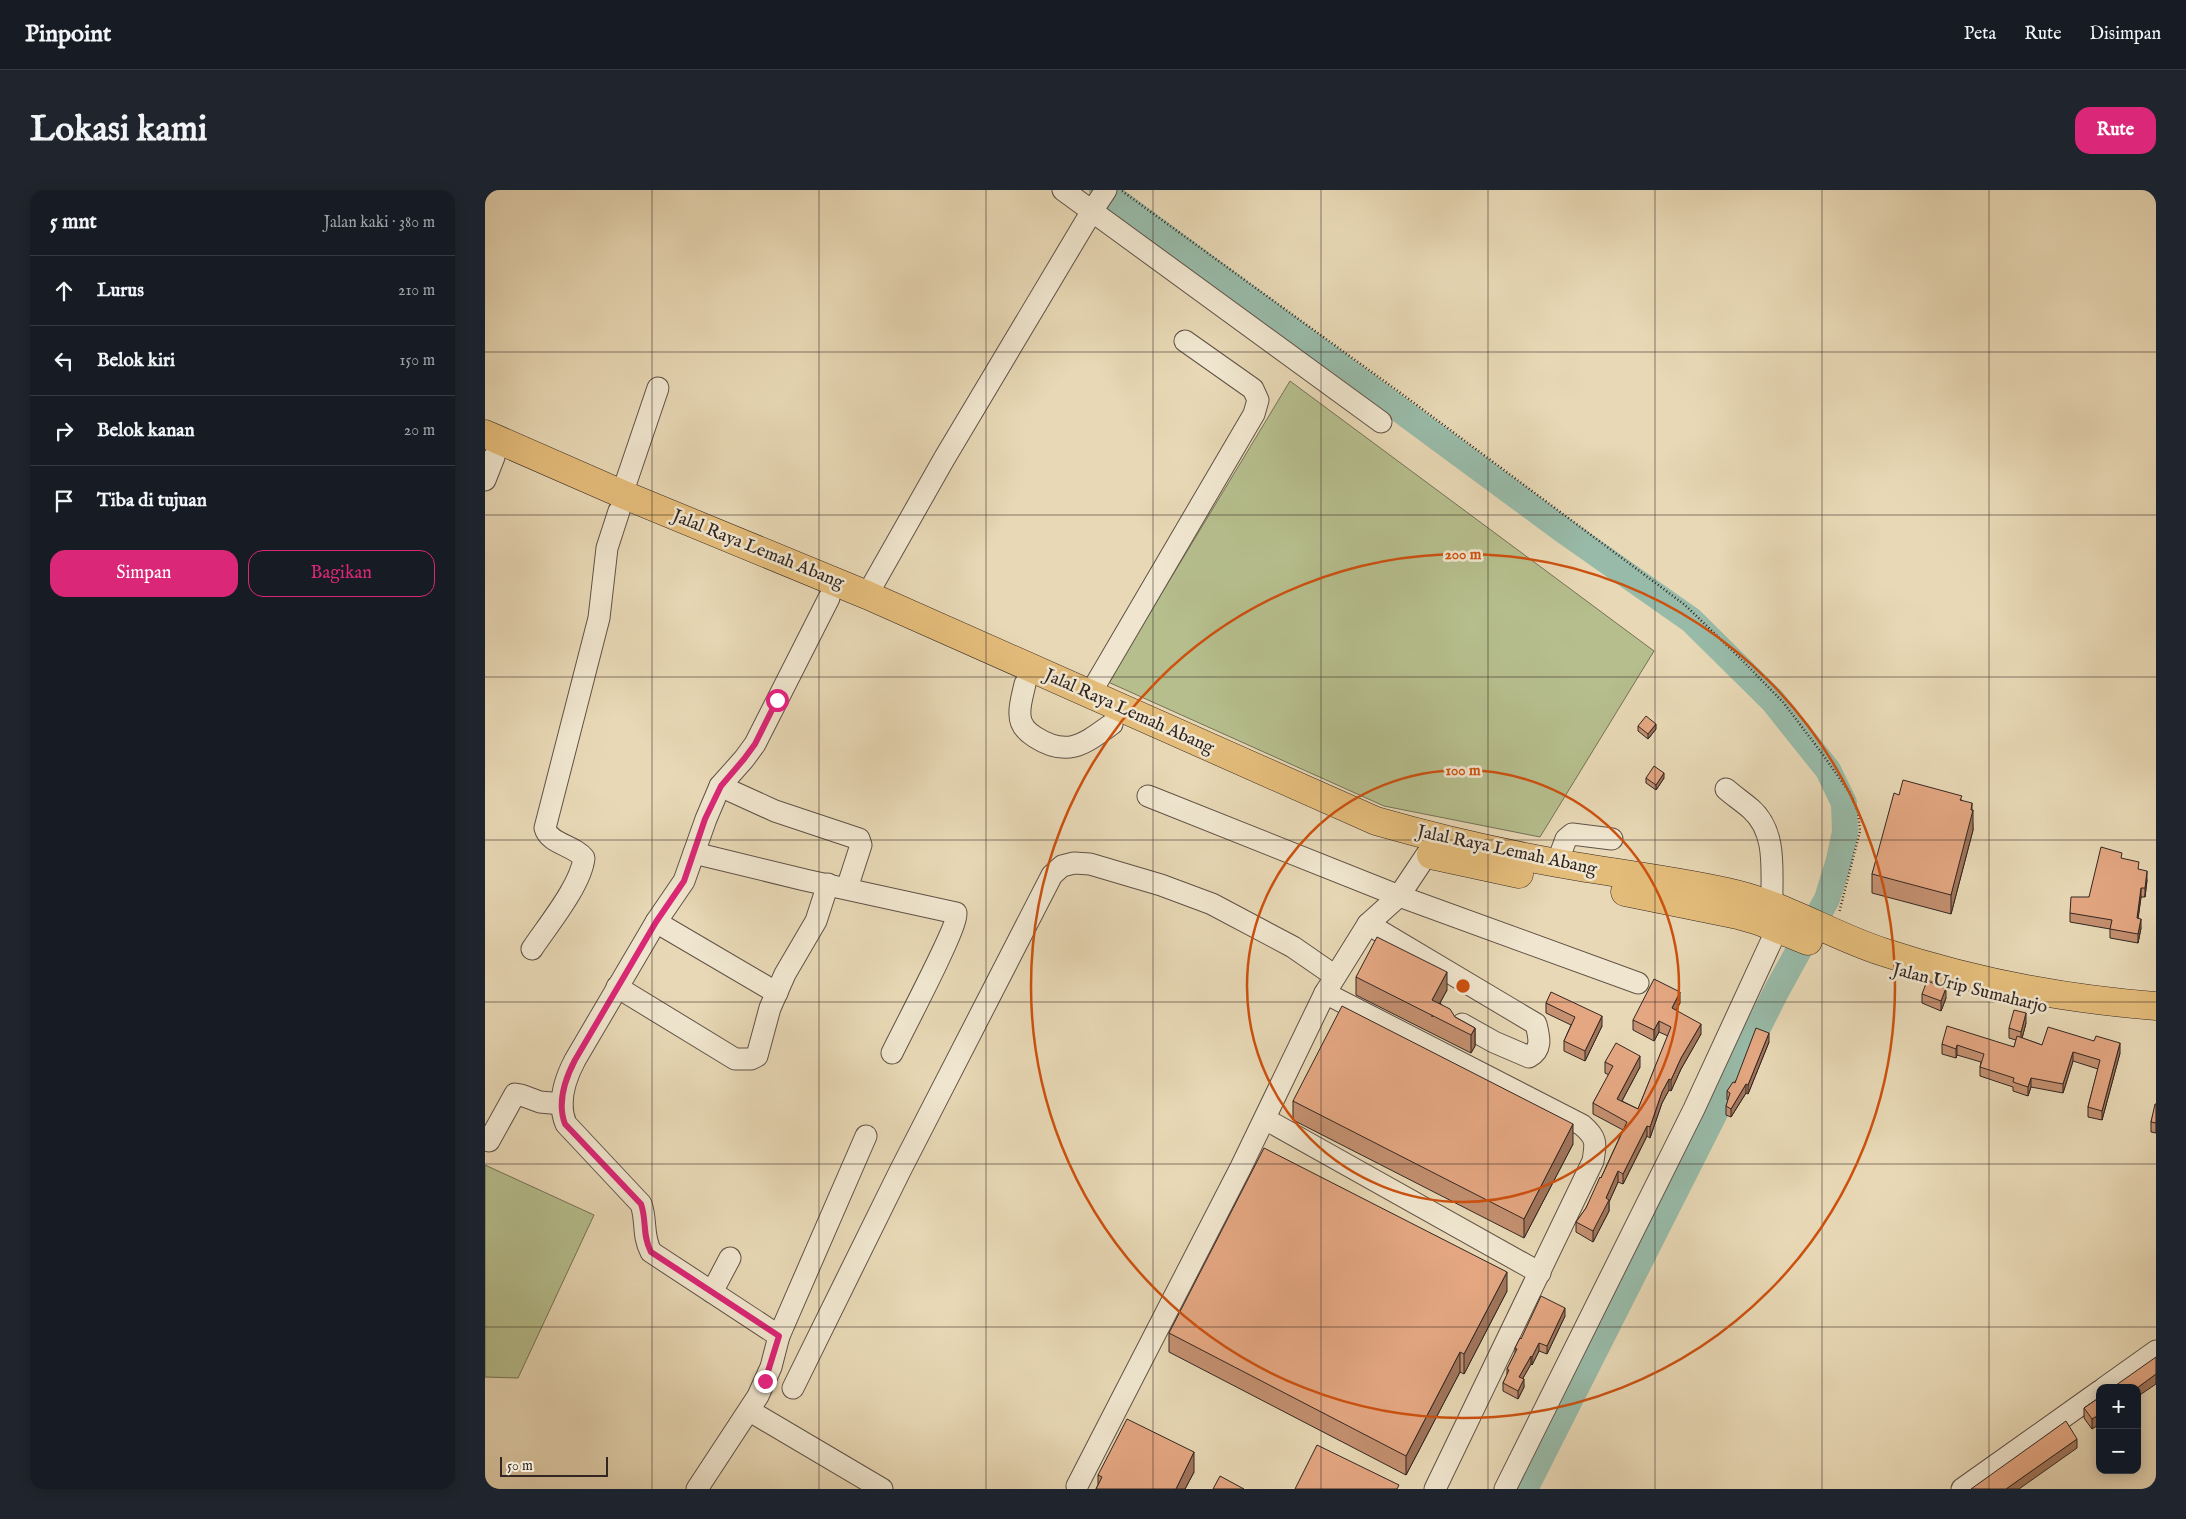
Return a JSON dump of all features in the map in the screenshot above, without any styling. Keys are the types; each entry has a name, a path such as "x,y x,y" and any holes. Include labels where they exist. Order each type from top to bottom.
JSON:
{"highway":[{"name":"Jalal Raya Lemah Abang","path":"487,456 621,502 867,595 1376,821 1421,834 1557,863 1737,894 1783,921"},
{"name":"Jalal Raya Lemah Abang","path":"621,502 829,598 1112,724 1338,823 1389,843 1427,854 1737,915 1783,921"},
{"name":"Jalan Urip Sumaharjo","path":"1783,921 1827,929 1884,952 2009,986 2087,1000 2156,1006"},
{"name":"Jalan Urip Sumaharjo","path":"1827,929 1891,970 1983,996 2045,1009 2116,1020 2156,1022"}],"street":[{"path":"1063,190 1099,200 1381,422"},
{"path":"867,595 944,459 1099,200"},
{"path":"1091,694 1249,422 1258,400 1253,389 1185,341"},
{"path":"533,949 578,879 583,863 584,858 580,852 550,837 545,828 599,618 607,548 658,388"},
{"path":"779,1336 651,1252 644,1235 645,1214 641,1204 565,1124 561,1104 571,1066 656,922 684,881 705,819 721,786 755,744 829,598"},
{"path":"1025,684 1020,716 1023,726 1030,734 1044,743 1061,748 1074,748 1084,744 1112,724"},
{"path":"617,987 735,1059 744,1060 757,1056 770,1008 785,974 861,844 859,839 775,811 721,786"},
{"path":"1505,1489 1694,1109 1783,921 1771,843 1765,827 1752,810 1726,789"},
{"path":"1149,796 1399,896 1637,983"},
{"path":"1557,863 1566,839 1572,834 1578,833 1612,839"},
{"path":"694,853 936,907 957,914 948,940 892,1053"},
{"path":"1077,1486 1265,1119 1330,984 1368,924 1399,896 1427,854"},
{"path":"793,1388 900,1171 1052,875 1063,866 1074,863 1105,868 1161,885 1212,904 1293,947 1330,984 1582,1125 1591,1133 1596,1143 1593,1162 1435,1489"},
{"path":"656,922 777,993"},
{"path":"1368,924 1536,1024 1540,1041 1535,1054 1529,1057 1494,1042 1462,1024"},
{"path":"489,1141 515,1094 540,1102 561,1104"},
{"path":"1265,1119 1540,1273"},
{"path":"697,1489 750,1411 765,1381 779,1336 866,1136"},
{"path":"712,1292 730,1258"},
{"path":"2110,1384 2156,1351"},
{"path":"1962,1489 2096,1394"},
{"path":"750,1411 882,1489"}],"path":[{"path":"1121,190 1402,394 1685,605 1783,702 1850,793 1858,812 1861,832 1827,929"}],"green space":[{"path":"1290,381 1654,651 1540,837 1384,806 1108,682"},
{"path":"485,1165 594,1215 518,1378 485,1377"}],"building":[{"path":"1646,716 1656,724 1648,734 1638,726"},
{"path":"1654,766 1664,773 1656,785 1646,778"},
{"path":"1903,780 1962,796 1960,800 1972,803 1971,810 1973,810 1951,895 1872,874 1894,793 1899,795"},
{"path":"2101,847 2122,853 2121,858 2139,862 2138,869 2147,871 2145,888 2141,888 2137,918 2141,919 2138,934 2110,929 2112,920 2070,913 2071,897 2089,897"},
{"path":"1377,937 1447,972 1432,1000 1450,1009 1455,1017 1475,1028 1471,1035 1356,977"},
{"path":"1654,979 1680,992 1672,1008 1701,1024 1681,1058 1671,1080 1669,1079 1662,1092 1650,1127 1647,1126 1623,1174 1618,1171 1606,1198 1609,1200 1593,1231 1576,1222 1586,1208 1627,1122 1593,1103 1613,1066 1605,1062 1616,1043 1640,1056 1617,1099 1638,1109 1671,1027 1659,1021 1654,1030 1633,1020"},
{"path":"1927,981 1946,988 1941,1001 1922,994"},
{"path":"1551,992 1602,1016 1585,1051 1564,1041 1575,1017 1546,1003"},
{"path":"1342,1006 1573,1124 1524,1219 1293,1101"},
{"path":"2014,1010 2026,1013 2021,1032 2009,1028"},
{"path":"1947,1026 2014,1047 2017,1036 2042,1045 2048,1027 2094,1041 2096,1036 2120,1043 2102,1111 2088,1107 2100,1060 2073,1052 2063,1084 2031,1078 2028,1087 2013,1082 2014,1078 1980,1067 1984,1054 1957,1045 1956,1049 1942,1044"},
{"path":"1756,1028 1769,1033 1748,1085 1746,1084 1731,1109 1726,1106 1730,1093 1727,1091 1733,1082 1735,1083"},
{"path":"2156,1104 2156,1123 2151,1122"},
{"path":"1264,1148 1507,1272 1464,1354 1460,1352 1406,1456 1169,1333"},
{"path":"1541,1296 1565,1308 1547,1346 1539,1343 1519,1377 1524,1379 1518,1391 1503,1383 1509,1370 1507,1369 1517,1349 1515,1348"},
{"path":"2156,1357 2156,1374 2141,1385 2118,1384"},
{"path":"2096,1400 2096,1416 2092,1419 2084,1408"},
{"path":"1127,1419 1194,1452 1176,1489 1096,1489 1102,1477 1098,1475"},
{"path":"2066,1421 2077,1439 2006,1489 1971,1489"},
{"path":"1317,1445 1399,1485 1397,1489 1295,1489"},
{"path":"1220,1476 1244,1489 1213,1489"}],"waterway":[{"path":"1102,190 1560,528 1691,620 1773,701 1828,770 1844,803 1845,832 1827,899 1777,990 1525,1489"}],"route":[{"path":"765,1381 779,1336 651,1252 644,1235 645,1214 641,1204 565,1124 561,1104 569,1072 575,1060 656,922 689,871 705,819 714,798 721,786 755,744 777,700"}]}
